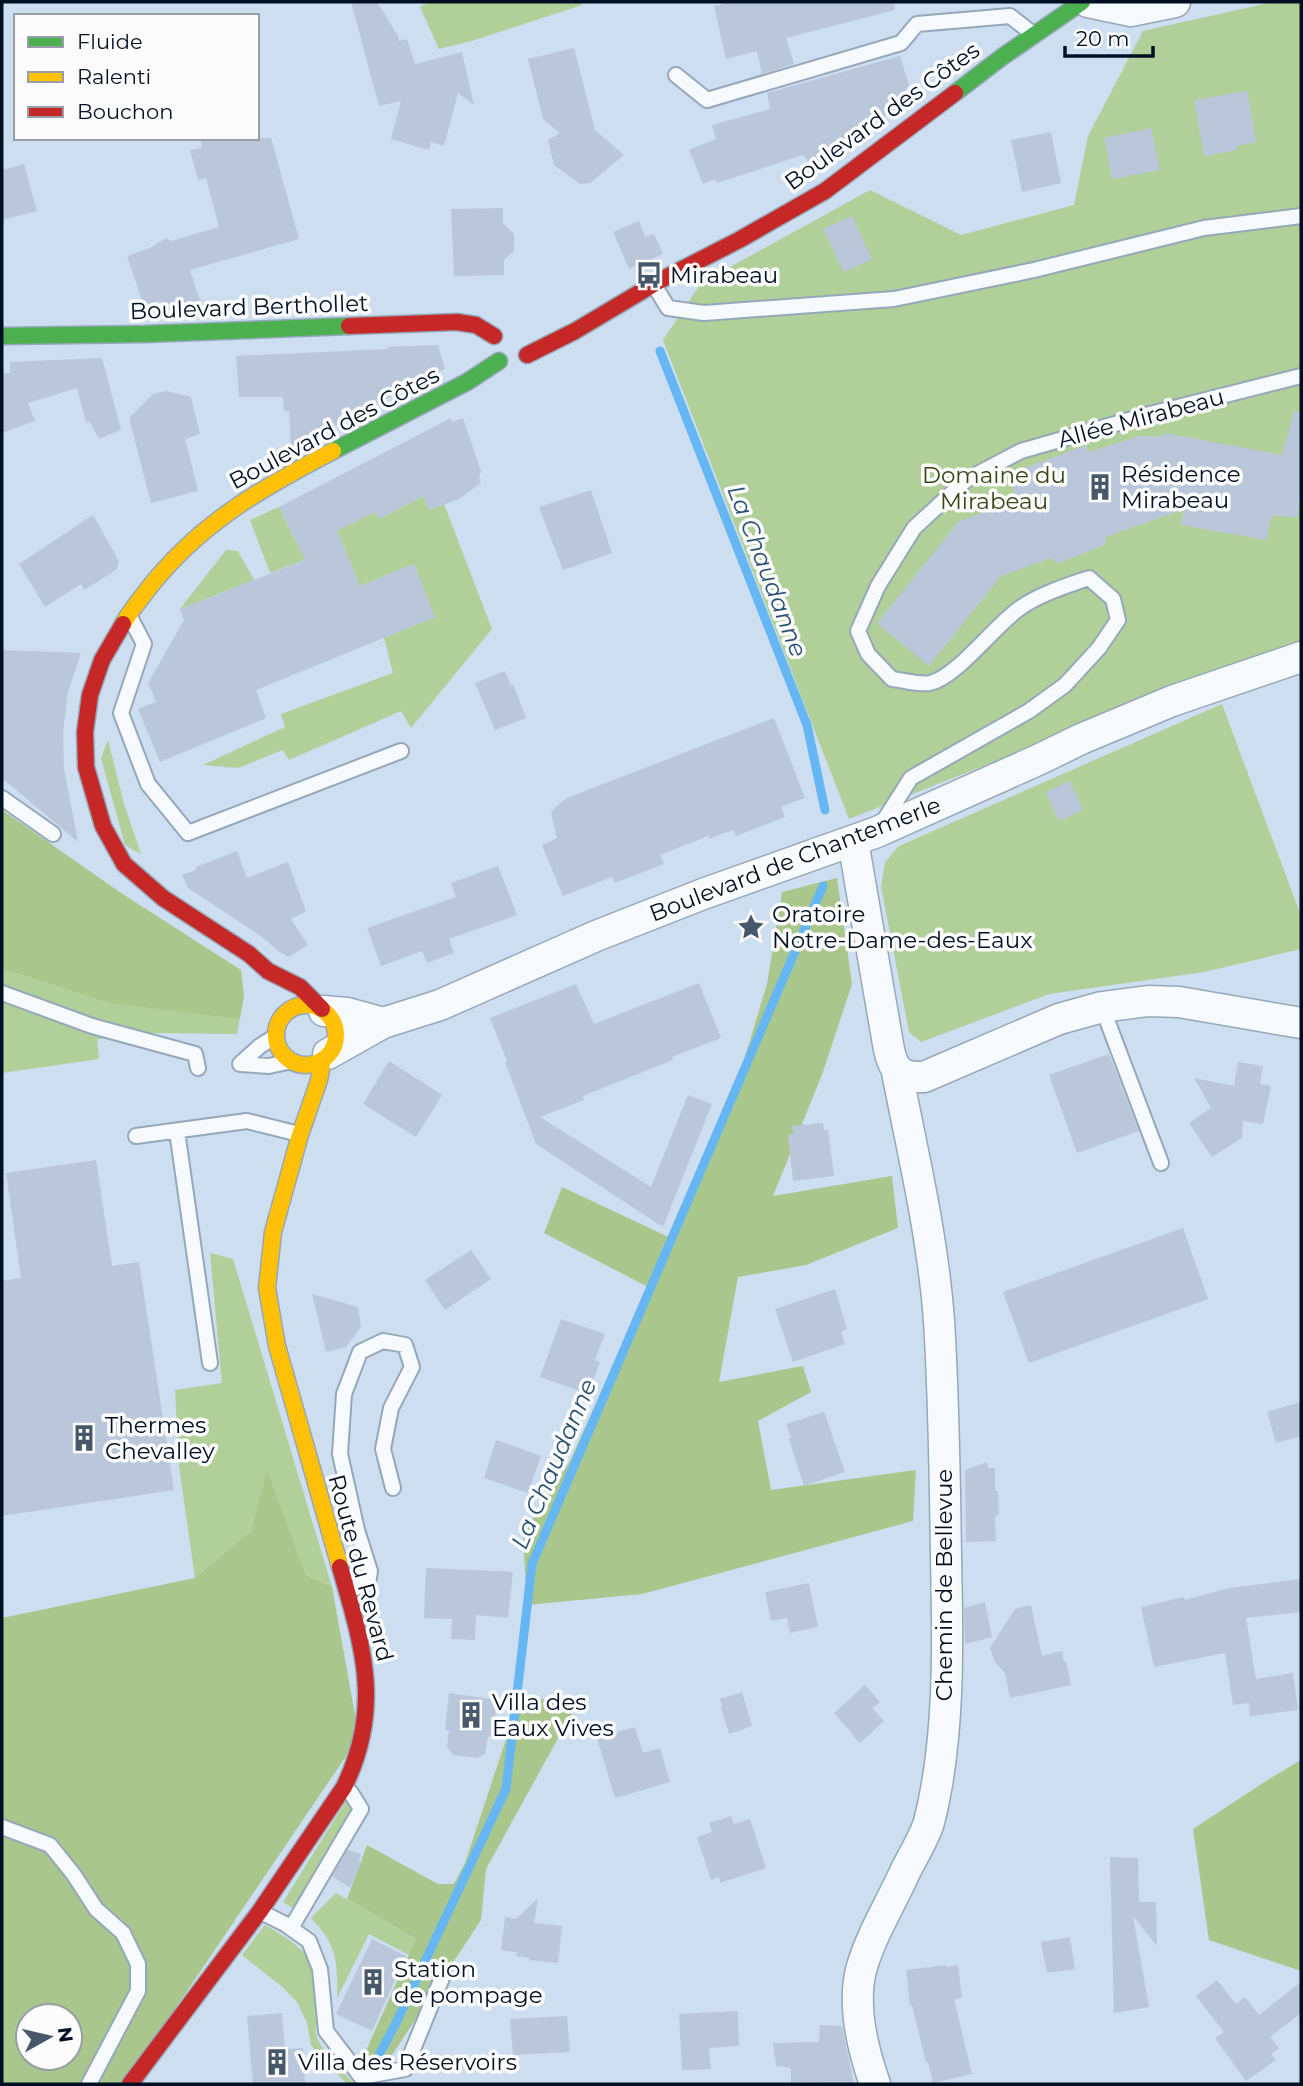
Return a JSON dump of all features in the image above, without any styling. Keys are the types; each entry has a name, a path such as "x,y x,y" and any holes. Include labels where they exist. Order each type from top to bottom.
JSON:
{"main road":[{"name":"Boulevard des Côtes","path":"323,1010 300,987 268,971 249,954 163,898 124,864 103,826 86,767 85,732 90,695 102,660 128,615 164,569 201,532 240,503 280,479 467,382 499,361 508,365 516,364 527,355 575,331 653,284 739,240 825,191 1082,2"},
{"name":"Boulevard des Côtes","path":"566,317 630,297"},
{"name":"Boulevard Berthollet","path":"2,336 145,334 457,322 501,332 492,342 492,352 499,361"},
{"path":"527,338 527,355"},
{"path":"268,971 284,1015"},
{"path":"302,1005 323,1010 331,1018 336,1037 334,1046 326,1057 308,1064 292,1061 284,1055 276,1036 284,1015 292,1008 302,1005"},
{"name":"Route du Revard","path":"133,2082 260,1911 344,1787 358,1756 368,1713 361,1641 277,1346 267,1287 273,1232 300,1135 326,1057"},
{"name":"Route du Revard","path":"292,1061 300,1135"}],"street":[{"path":"1088,2 1131,11 1175,2"},
{"name":"Boulevard de Chantemerle","path":"326,1057 383,1023 440,1004 603,933 703,894 865,836 1172,701 1301,657"},
{"name":"Chemin de Bellevue","path":"865,836 913,1066 924,1207 939,1320 947,1615 939,1768 928,1824 877,1931 861,1974 860,2025 864,2051 876,2084"},
{"path":"913,1066 1102,1007 1148,1001 1179,1002 1301,1023"},
{"path":"323,1010 347,1013 383,1023"}],"lane":[{"path":"676,75 707,100 901,43 917,24 1010,16 1034,35"},
{"path":"653,284 668,309 701,313 894,299 1034,270 1204,228 1301,216"},
{"name":"Allée Mirabeau","path":"865,836 911,778 1029,710 1065,685 1099,648 1118,620 1113,599 1089,578 1020,607 955,670 930,683 892,680 868,654 858,631 878,586 914,528 966,480 1021,451 1150,414 1301,376"},
{"path":"128,615 144,644 121,712 148,784 188,833 401,751"},
{"path":"2,798 53,834"},
{"path":"2,993 92,1026 195,1054 198,1068"},
{"path":"1102,1007 1161,1163"},
{"path":"276,1036 240,1064 269,1066 292,1061"},
{"path":"136,1136 247,1121 300,1135"},
{"path":"177,1131 210,1363"},
{"path":"346,1591 368,1583 370,1571 357,1530 340,1454 344,1394 360,1352 383,1341 405,1345 412,1367 391,1408 383,1449 393,1488"},
{"path":"291,1928 361,1808 344,1787"},
{"path":"2,1827 50,1845 96,1909 123,1933 138,1964 138,1991 89,2084"},
{"path":"260,1911 309,1941 320,1969 326,2031 361,2077 405,2069 444,1973"}],"green space":[{"path":"430,2 580,2 582,5 439,49 420,7"},
{"name":"Domaine du Mirabeau","path":"1273,2 1301,2 1301,641 849,819 663,340 701,283 870,190 961,235 1074,205 1088,136 1143,31"},
{"path":"423,496 430,510 444,504 492,629 411,728 401,711 289,760 283,750 238,768 203,765 285,727 281,714 393,673 384,638 434,617 414,564 360,586 343,545 270,573 250,520 279,507 294,538 375,512 379,519"},
{"path":"226,550 238,551 254,580 180,609"},
{"path":"1222,704 1301,916 1301,949 1204,972 1049,994 921,1042 909,1032 881,886 885,862 899,846"},
{"path":"108,740 124,804 141,854 125,845 101,758"},
{"path":"2,810 118,891 244,995 237,1034 155,1033 97,1039 99,1059 2,1073"},
{"path":"2,810 118,891 241,970 244,995 240,1019 110,1003 2,968"},
{"path":"837,878 852,984 823,1072 773,1196 892,1176 898,1228 806,1265 738,1277 719,1382 803,1366 811,1392 758,1421 771,1490 916,1470 913,1521 642,1594 527,1605 523,1534 570,1461 648,1287 544,1233 562,1187 675,1240 740,1073 767,984 782,892"},
{"path":"210,1253 233,1259 332,1587 306,1575 267,1471 251,1531 195,1578 179,1466 175,1390 222,1383"},
{"path":"267,1470 306,1575 332,1587 359,1737 124,2084 2,2084 2,1618 195,1578 251,1531"},
{"path":"520,1697 578,1702 486,1869 481,1920 392,2055 360,2064 416,1939 347,1899 367,1845 438,1884 454,1884 465,1863"},
{"path":"1301,1760 1301,1971 1209,1940 1193,1829"},
{"path":"348,1798 361,1809 322,1874 293,1908 283,1902"},
{"path":"336,1893 416,1939 409,1955 369,1934 337,1998 334,1955 320,1927 311,1918"},
{"path":"265,1925 306,1955 317,1988 317,2038 327,2054 354,2084 347,2084 311,2045 307,2023 297,2002 242,1955"}],"building":[{"path":"351,2 377,2 399,41 407,39 415,64 462,52 474,105 458,93 444,146 431,142 429,150 391,139 401,101 379,106"},
{"path":"732,2 894,2 895,10 786,38 794,64 762,74 757,51 726,59 714,6"},
{"path":"574,48 595,130 624,155 590,183 580,184 554,165 548,140 560,133 543,119 528,59"},
{"path":"900,56 909,85 887,115 812,167 803,155 717,183 715,179 703,184 689,150 716,139 712,125 770,109 767,93"},
{"path":"1247,91 1256,142 1236,146 1237,150 1204,156 1194,100"},
{"path":"1151,128 1160,170 1112,179 1104,138"},
{"path":"1051,132 1061,183 1022,192 1011,140"},
{"path":"271,138 299,239 190,270 203,310 165,311 161,301 144,306 127,256 152,247 166,238 171,241 219,227 206,178 198,180 190,150 202,148 200,140"},
{"path":"24,164 37,211 2,220 2,170"},
{"path":"503,208 503,223 514,234 514,251 504,260 504,275 454,276 451,209"},
{"path":"852,216 872,259 844,272 823,229"},
{"path":"639,221 645,237 654,234 663,254 629,269 613,232"},
{"path":"438,345 445,369 367,409 341,410 341,423 291,448 289,411 284,411 283,397 239,397 236,356"},
{"path":"102,358 121,430 99,439 90,422 86,423 77,388 28,403 35,421 2,433 2,373 10,373 10,362"},
{"path":"167,391 191,397 200,434 185,439 198,491 151,503 129,418 153,394"},
{"path":"1294,411 1301,412 1301,493 1297,518 1272,515 1266,540 1181,525 1184,509 1106,537 1105,545 1059,563 1051,558 1001,576 929,666 877,623 959,521 1017,500 1008,474 1087,445 1089,452 1140,436 1164,436 1165,433 1282,455"},
{"path":"451,418 452,422 463,418 481,471 481,483 459,499 429,510 423,496 379,519 375,512 337,531 360,586 414,564 435,617 256,690 266,718 160,762 138,709 156,702 148,683 184,620 180,609 305,560 279,507"},
{"path":"591,490 612,553 563,570 539,507"},
{"path":"93,515 119,562 116,570 84,590 81,584 45,607 19,564"},
{"path":"2,650 81,653 68,692 63,732 64,768 78,842 2,778"},
{"path":"505,671 526,718 495,730 475,683"},
{"path":"774,718 805,798 781,807 785,817 736,836 733,830 709,839 708,836 660,855 664,864 615,883 612,877 563,896 542,845 557,838 551,812 559,804 567,798"},
{"path":"1070,781 1083,810 1059,821 1045,792"},
{"path":"237,851 247,878 288,862 306,911 291,919 308,945 289,957 188,888 182,875"},
{"path":"498,866 517,915 449,939 454,953 427,963 422,951 381,966 367,928 456,897 451,883"},
{"path":"699,983 721,1038 672,1057 673,1060 583,1096 584,1100 540,1117 651,1187 688,1095 712,1104 663,1227 536,1144 490,1018 576,984 594,1024"},
{"path":"1109,1054 1139,1131 1077,1153 1049,1075"},
{"path":"389,1061 442,1095 416,1137 363,1104"},
{"path":"1238,1062 1263,1066 1260,1084 1271,1086 1263,1124 1243,1121 1242,1138 1212,1157 1189,1123 1211,1108 1194,1078 1234,1086"},
{"path":"823,1123 824,1130 828,1130 834,1176 793,1181 788,1135 793,1134 792,1126"},
{"name":"Thermes Chevalley","path":"96,1160 112,1266 139,1262 174,1490 2,1516 2,1281 21,1278 6,1173"},
{"path":"1183,1228 1208,1299 1029,1363 1003,1292"},
{"path":"471,1250 491,1279 445,1310 425,1280"},
{"path":"835,1289 847,1329 841,1332 845,1344 793,1362 775,1309"},
{"path":"312,1294 358,1307 361,1327 346,1347 326,1352"},
{"path":"561,1319 605,1334 595,1360 600,1362 588,1394 540,1377"},
{"path":"1301,1402 1301,1436 1276,1443 1267,1412"},
{"path":"824,1412 845,1472 804,1486 786,1424"},
{"path":"496,1440 541,1456 528,1493 484,1478"},
{"path":"987,1462 988,1468 995,1468 995,1490 998,1492 996,1541 966,1542 965,1470"},
{"path":"426,1568 513,1572 508,1618 476,1615 475,1640 451,1639 452,1619 424,1618"},
{"path":"1301,1579 1301,1612 1246,1618 1256,1679 1293,1673 1298,1710 1250,1716 1249,1703 1233,1705 1225,1653 1154,1667 1141,1607 1184,1597 1185,1600 1229,1588"},
{"path":"809,1583 818,1627 790,1633 787,1618 771,1621 765,1592"},
{"path":"985,1602 992,1637 965,1644 964,1608"},
{"path":"1031,1605 1042,1656 1062,1651 1071,1685 1010,1698 1005,1673 995,1662 990,1648 1015,1609"},
{"path":"865,1685 880,1702 872,1708 884,1721 860,1743 834,1713"},
{"path":"742,1692 752,1726 729,1734 720,1699"},
{"name":"Villa des Eaux Vives","path":"449,1693 497,1700 493,1737 488,1736 485,1754 477,1758 453,1755 447,1747 449,1730 445,1730"},
{"path":"635,1727 643,1753 660,1748 670,1782 615,1798 597,1738"},
{"path":"731,1816 734,1824 750,1819 766,1868 720,1883 719,1877 711,1880 697,1837 712,1832 709,1823"},
{"path":"348,1850 361,1854 361,1863 350,1888 332,1876"},
{"path":"1110,1857 1138,1858 1139,1902 1156,1902 1157,1946 1133,1916 1149,2007 1114,2013"},
{"path":"538,1898 534,1923 562,1926 558,1963 529,1960 516,1956 517,1952 501,1950 505,1917 516,1919"},
{"path":"1070,1937 1075,1969 1047,1973 1041,1942"},
{"name":"Station de pompage","path":"372,1939 406,1956 372,2031 336,2014"},
{"path":"958,1965 962,1998 954,1999 972,2074 933,2083 910,2005 906,1970"},
{"path":"1217,1980 1236,2004 1245,1997 1259,2015 1301,1982 1301,2013 1270,2037 1279,2048 1271,2054 1276,2060 1246,2081 1215,2038 1224,2032 1196,1996"},
{"path":"738,2011 739,2046 709,2048 711,2069 682,2070 679,2014"},
{"name":"Villa des Réservoirs","path":"282,2013 285,2049 303,2048 305,2084 253,2084 247,2016"},
{"path":"567,2016 570,2052 513,2055 510,2019"},
{"path":"820,2025 842,2026 854,2084 791,2082 791,2068 776,2066 773,2043 819,2042"}],"waterway":[{"name":"La Chaudanne","path":"660,351 807,725 825,810"},
{"name":"La Chaudanne","path":"372,2068 396,2023 506,1789 532,1564 823,886"}],"traffic: fast":[{"path":"955,93 1082,2"},
{"path":"2,336 145,334 349,326"},
{"path":"333,451 467,382 499,361"}],"traffic: slow":[{"path":"123,624 168,566 210,526 256,494 333,451"},
{"path":"306,1005 327,1014 336,1035 327,1056 306,1065 285,1056 276,1035 285,1014 306,1005"},
{"path":"323,1059 273,1232 267,1288 277,1346 340,1567"}],"traffic: jam":[{"path":"527,355 575,331 659,281 825,191 955,93"},
{"path":"349,326 457,322 476,325 494,336"},
{"path":"123,624 102,660 90,695 85,732 86,767 103,826 124,864 163,898 249,954 268,971 300,987 322,1009"},
{"path":"130,2084 260,1911 344,1787 356,1758 363,1730 365,1677 356,1624 340,1567"}],"place":[{"name":"Mirabeau","path":"649,275"},
{"name":"Résidence Mirabeau","path":"1100,487"},
{"name":"Oratoire Notre-Dame-des-Eaux","path":"751,927"},
{"name":"Thermes Chevalley","path":"84,1438"},
{"name":"Villa des Eaux Vives","path":"471,1715"},
{"name":"Station de pompage","path":"373,1982"},
{"name":"Villa des Réservoirs","path":"277,2062"}]}
